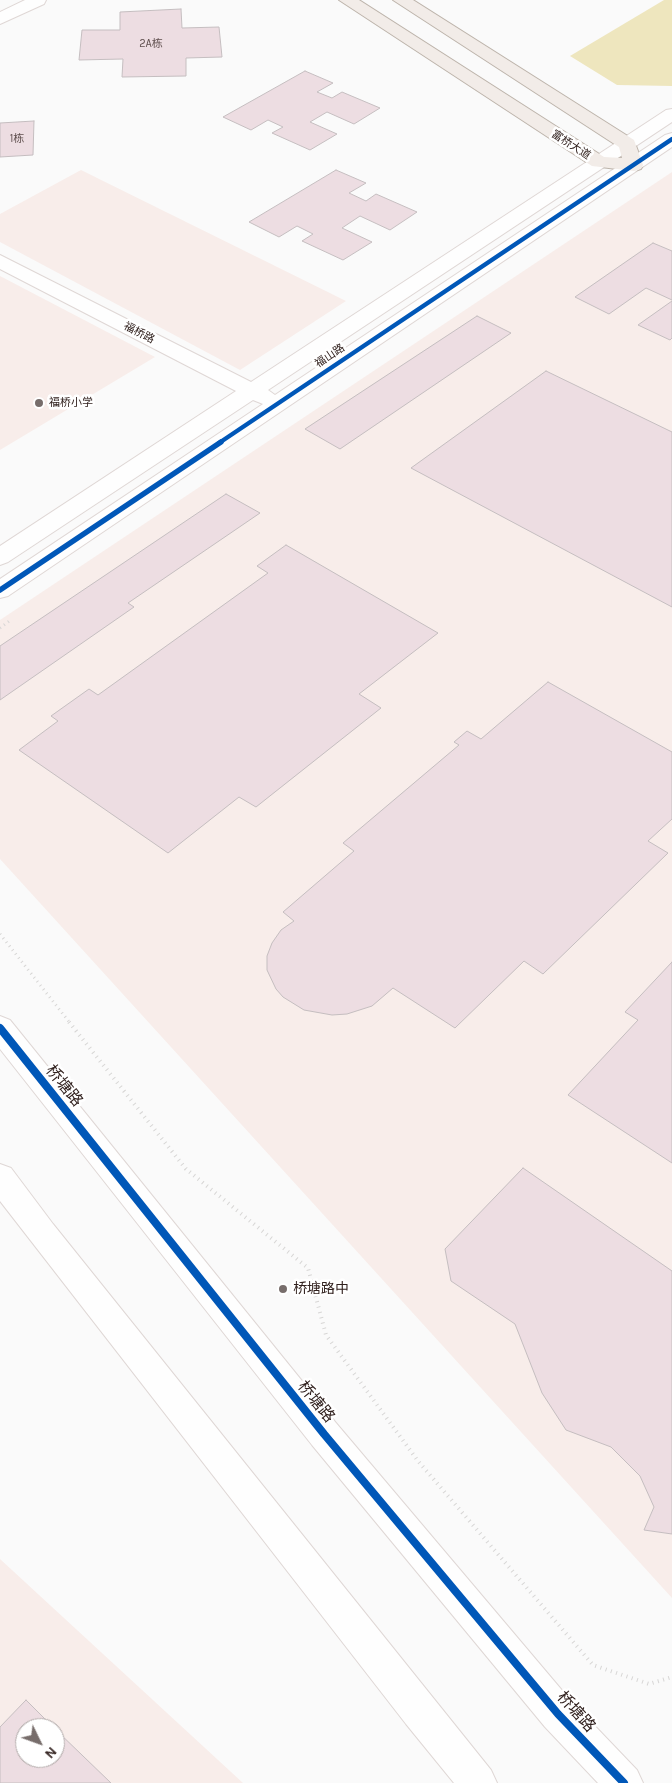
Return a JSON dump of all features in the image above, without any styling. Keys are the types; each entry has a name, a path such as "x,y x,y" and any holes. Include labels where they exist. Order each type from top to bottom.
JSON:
{"main road":[{"name":"富桥大道","path":"347,0 598,162 634,165"},
{"path":"401,0 626,144 634,165"}],"street":[{"path":"0,19 38,0"},
{"name":"福山路","path":"0,557 672,114"},
{"name":"福山路","path":"0,590 672,139"},
{"name":"福桥路","path":"0,261 278,404"},
{"name":"桥塘路","path":"0,1028 330,1441 558,1714 624,1783"},
{"path":"0,1177 48,1242 478,1783"}],"path":[{"path":"0,934 186,1169 308,1268 326,1335 418,1461 593,1665 649,1684 672,1677"}],"shaded area":[{"path":"664,0 672,0 672,86 617,85 570,56"},
{"path":"81,170 346,301 240,370 0,242 0,214"},
{"path":"672,172 672,1598 0,859 0,620"},
{"name":"福桥小学","path":"0,276 155,357 0,450"},
{"path":"0,1559 243,1783 0,1783"}],"building":[{"path":"181,9 182,28 219,27 222,57 186,58 186,76 122,77 123,59 79,60 82,30 120,30 120,12"},
{"path":"305,71 333,83 317,92 332,98 342,92 380,108 354,124 327,112 310,122 337,134 310,150 272,133 283,127 268,120 251,130 223,117"},
{"path":"34,121 33,155 0,157 0,123"},
{"path":"336,170 366,183 349,193 366,201 376,194 417,212 390,230 360,216 342,228 372,242 343,260 302,241 313,234 297,226 279,237 249,222"},
{"path":"653,243 672,251 672,300 646,288 609,314 575,297"},
{"path":"672,301 672,338 670,340 638,325"},
{"path":"477,316 511,333 340,449 305,429"},
{"path":"546,371 672,432 672,607 411,468"},
{"path":"226,494 260,513 128,603 134,607 0,700 0,646"},
{"path":"286,545 438,633 359,694 381,708 256,807 239,797 168,853 19,750 58,721 51,716 89,689 98,695 268,573 257,566"},
{"path":"548,682 672,752 672,819 648,841 668,853 543,974 524,961 455,1028 393,988 372,1006 347,1014 332,1015 304,1010 283,997 276,989 267,970 267,956 272,943 281,930 294,921 283,912 354,851 343,843 459,745 454,742 467,731 481,739"},
{"path":"672,962 672,1163 568,1095 638,1020 625,1012"},
{"path":"523,1168 672,1271 672,1534 644,1530 654,1507 640,1476 611,1447 566,1430 542,1393 515,1324 451,1281 445,1249"},
{"path":"26,1700 44,1718 15,1718 15,1768 65,1768 65,1739 111,1783 0,1783 0,1727"}],"cycle path":[{"path":"0,590 672,139"},
{"path":"0,1028 324,1434 558,1714 624,1783"}],"place":[{"name":"福桥小学","path":"39,403"},
{"name":"桥塘路中","path":"283,1289"}]}
